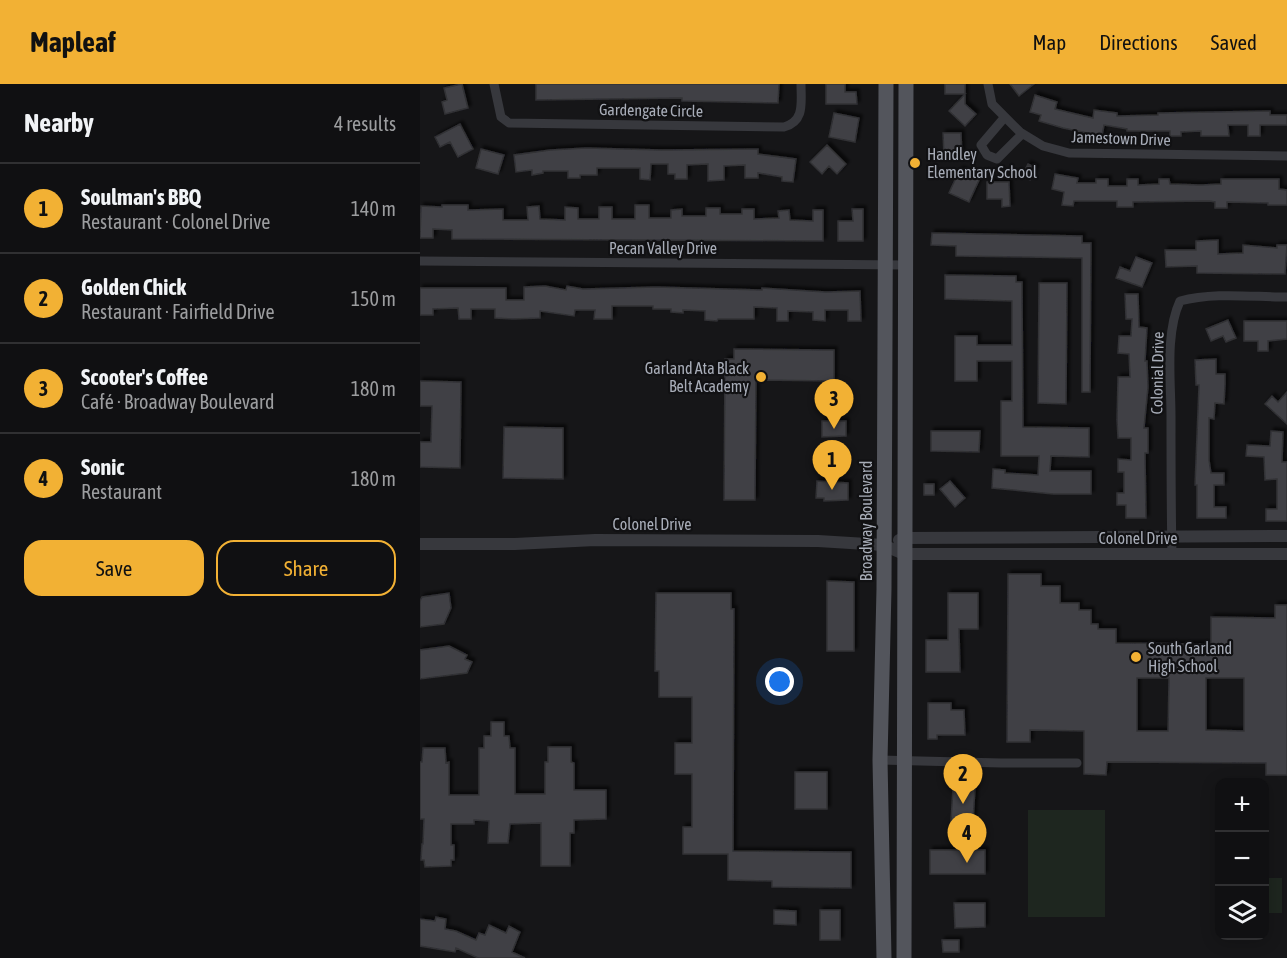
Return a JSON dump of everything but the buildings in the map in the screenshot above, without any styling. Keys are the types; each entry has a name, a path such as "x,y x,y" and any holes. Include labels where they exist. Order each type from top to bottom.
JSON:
{"main road":[{"name":"Broadway Boulevard","path":"884,958 880,760 886,84"},
{"path":"904,958 906,84"},
{"path":"884,407 905,408"},
{"path":"882,670 904,671"},
{"path":"883,912 904,913"}],"street":[{"name":"Gardengate Circle","path":"494,84 501,117 509,123 784,127 793,124 799,118 801,84"},
{"name":"Jamestown Drive","path":"988,84 992,104 1022,134 1043,146 1069,153 1287,156"},
{"path":"1004,118 981,145 987,156 997,159 1022,134"},
{"name":"Pecan Valley Drive","path":"420,261 905,265"},
{"name":"Colonial Drive","path":"1172,555 1172,324 1180,301 1210,297 1287,297"},
{"name":"Colonel Drive","path":"883,545 904,538 995,536 1287,537"},
{"name":"Colonel Drive","path":"420,543 760,540 883,545 904,554 1287,554"},
{"path":"880,760 1077,763"}],"shaded area":[{"path":"1028,810 1105,810 1105,917 1028,917"},
{"path":"1269,878 1282,878 1282,913 1269,913"}],"place":[{"name":"Handley Elementary School","path":"915,163"},
{"name":"Garland Ata Black Belt Academy","path":"761,377"},
{"name":"Scooter's Coffee","path":"834,429"},
{"name":"Soulman's BBQ","path":"832,490"},
{"name":"South Garland High School","path":"1136,657"},
{"name":"Golden Chick","path":"963,804"},
{"name":"Sonic","path":"967,863"}]}
